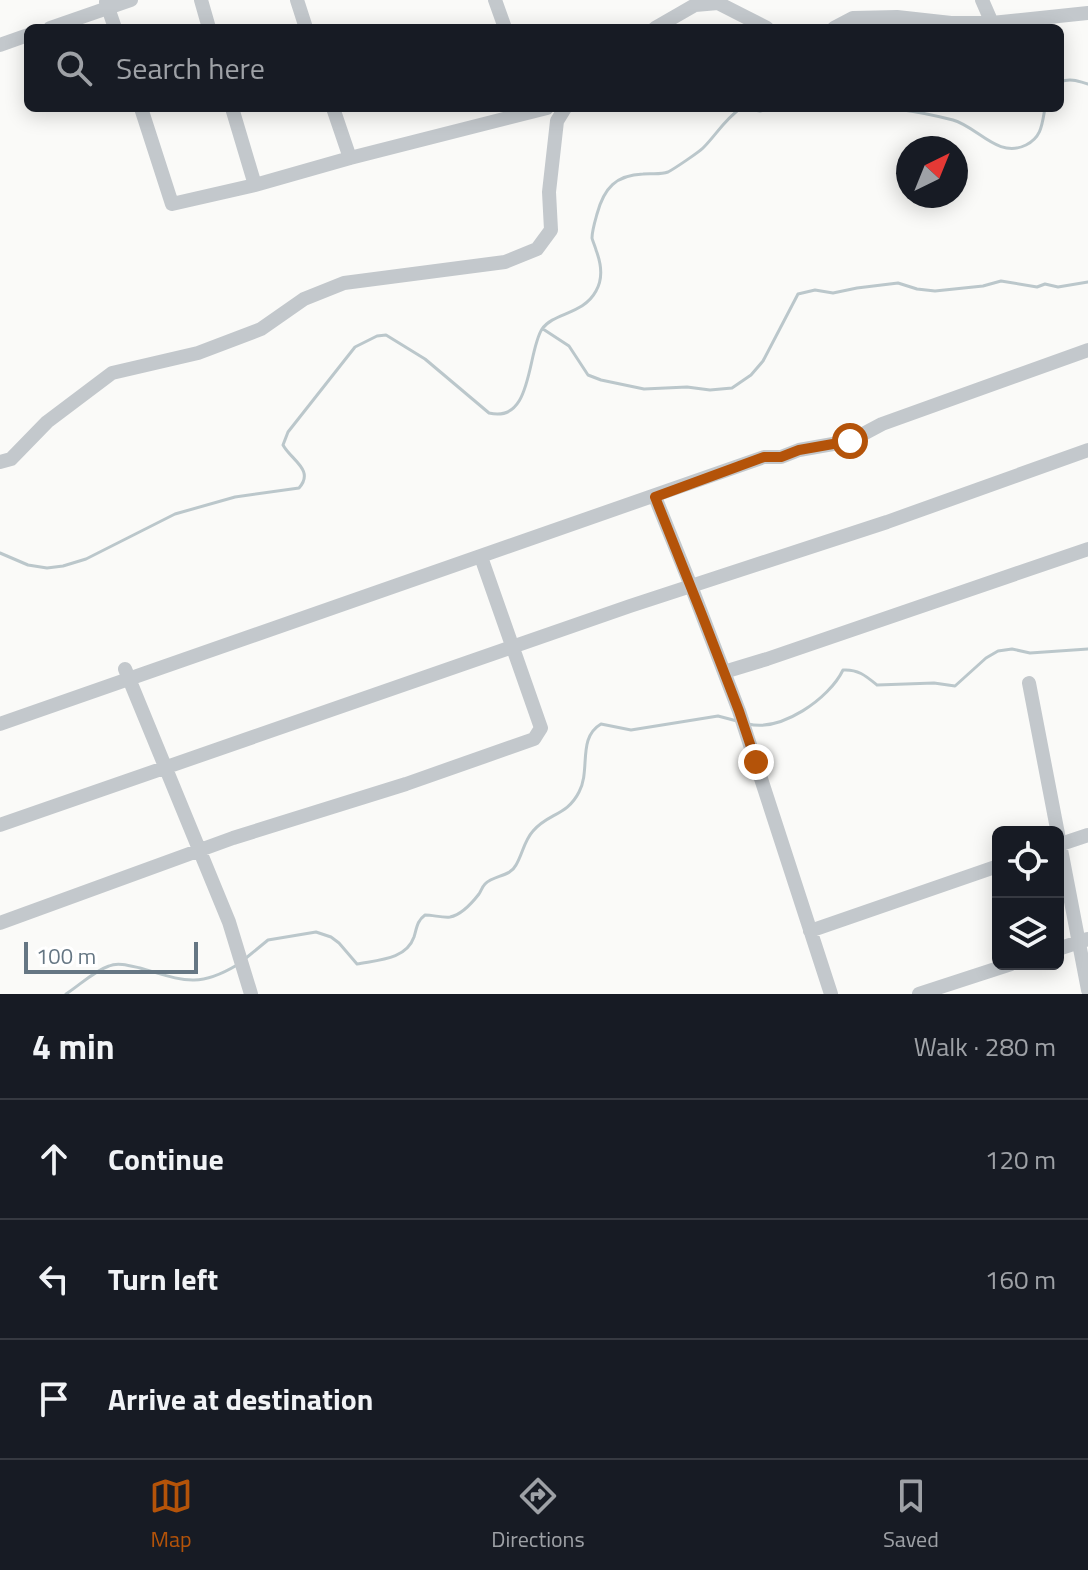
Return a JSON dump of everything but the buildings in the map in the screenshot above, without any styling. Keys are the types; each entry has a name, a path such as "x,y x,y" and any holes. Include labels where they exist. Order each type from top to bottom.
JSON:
{"street":[{"path":"60,24 107,4 131,0"},
{"path":"201,0 208,24"},
{"path":"297,0 305,24"},
{"path":"495,0 504,24"},
{"path":"982,0 992,23"},
{"path":"662,24 696,3 718,3 759,24"},
{"path":"107,4 114,24"},
{"path":"842,24 853,18 897,17 951,23 992,23 1088,13"},
{"path":"0,45 24,36"},
{"path":"142,112 172,204 255,185 526,112"},
{"path":"233,112 255,185"},
{"path":"334,112 350,158"},
{"path":"0,462 11,459 47,422 112,373 198,353 261,329 304,299 344,283 505,262 537,249 551,230 549,192 557,121 563,112"},
{"path":"0,724 127,674 481,557 764,457 781,457 799,450 850,441 882,424 1088,350"},
{"path":"0,825 512,647 887,522 1088,450"},
{"path":"655,497 746,733 831,994"},
{"path":"724,672 1088,549"},
{"path":"0,923 233,838 406,784 534,739 541,728 481,557"},
{"path":"127,674 229,922 251,994"},
{"path":"1029,683 1055,826"},
{"path":"1064,843 1088,835"},
{"path":"1064,864 1084,940 1088,990"},
{"path":"810,931 992,868"},
{"path":"1064,947 1084,940"},
{"path":"919,994 993,970"}],"waterway":[{"path":"1064,81 1088,84"},
{"path":"0,553 28,565 47,568 63,566 86,559 175,514 235,497 299,488 303,482 303,470 283,445 288,432 355,347 377,336 386,335 425,359 489,413 503,413 514,408 526,384 542,329 547,323 584,305 598,286 600,266 592,235 600,205 608,190 625,177 668,172 703,148 736,112"},
{"path":"914,112 953,120 1006,148 1026,145 1035,138 1044,112"},
{"path":"543,329 569,346 588,375 601,380 644,389 687,387 710,390 732,388 751,375 763,361 798,294 815,290 833,293 898,283 935,291 1001,281 1037,287 1088,282"},
{"path":"748,724 775,723 803,711 827,692 843,670 857,672 877,685 934,683 955,686 998,651 1012,649 1030,653 1088,649"},
{"path":"246,958 268,940 316,932 339,943 357,964 398,955 410,945 425,915 454,916 466,908 485,884 513,869 539,825 569,806 582,783 589,737 601,724 631,730 718,716 737,721"},
{"path":"66,994 98,971 113,965 129,965 189,980 211,977 237,965"}],"route":[{"path":"756,762 655,497 764,457 781,457 799,450 850,441"}]}
